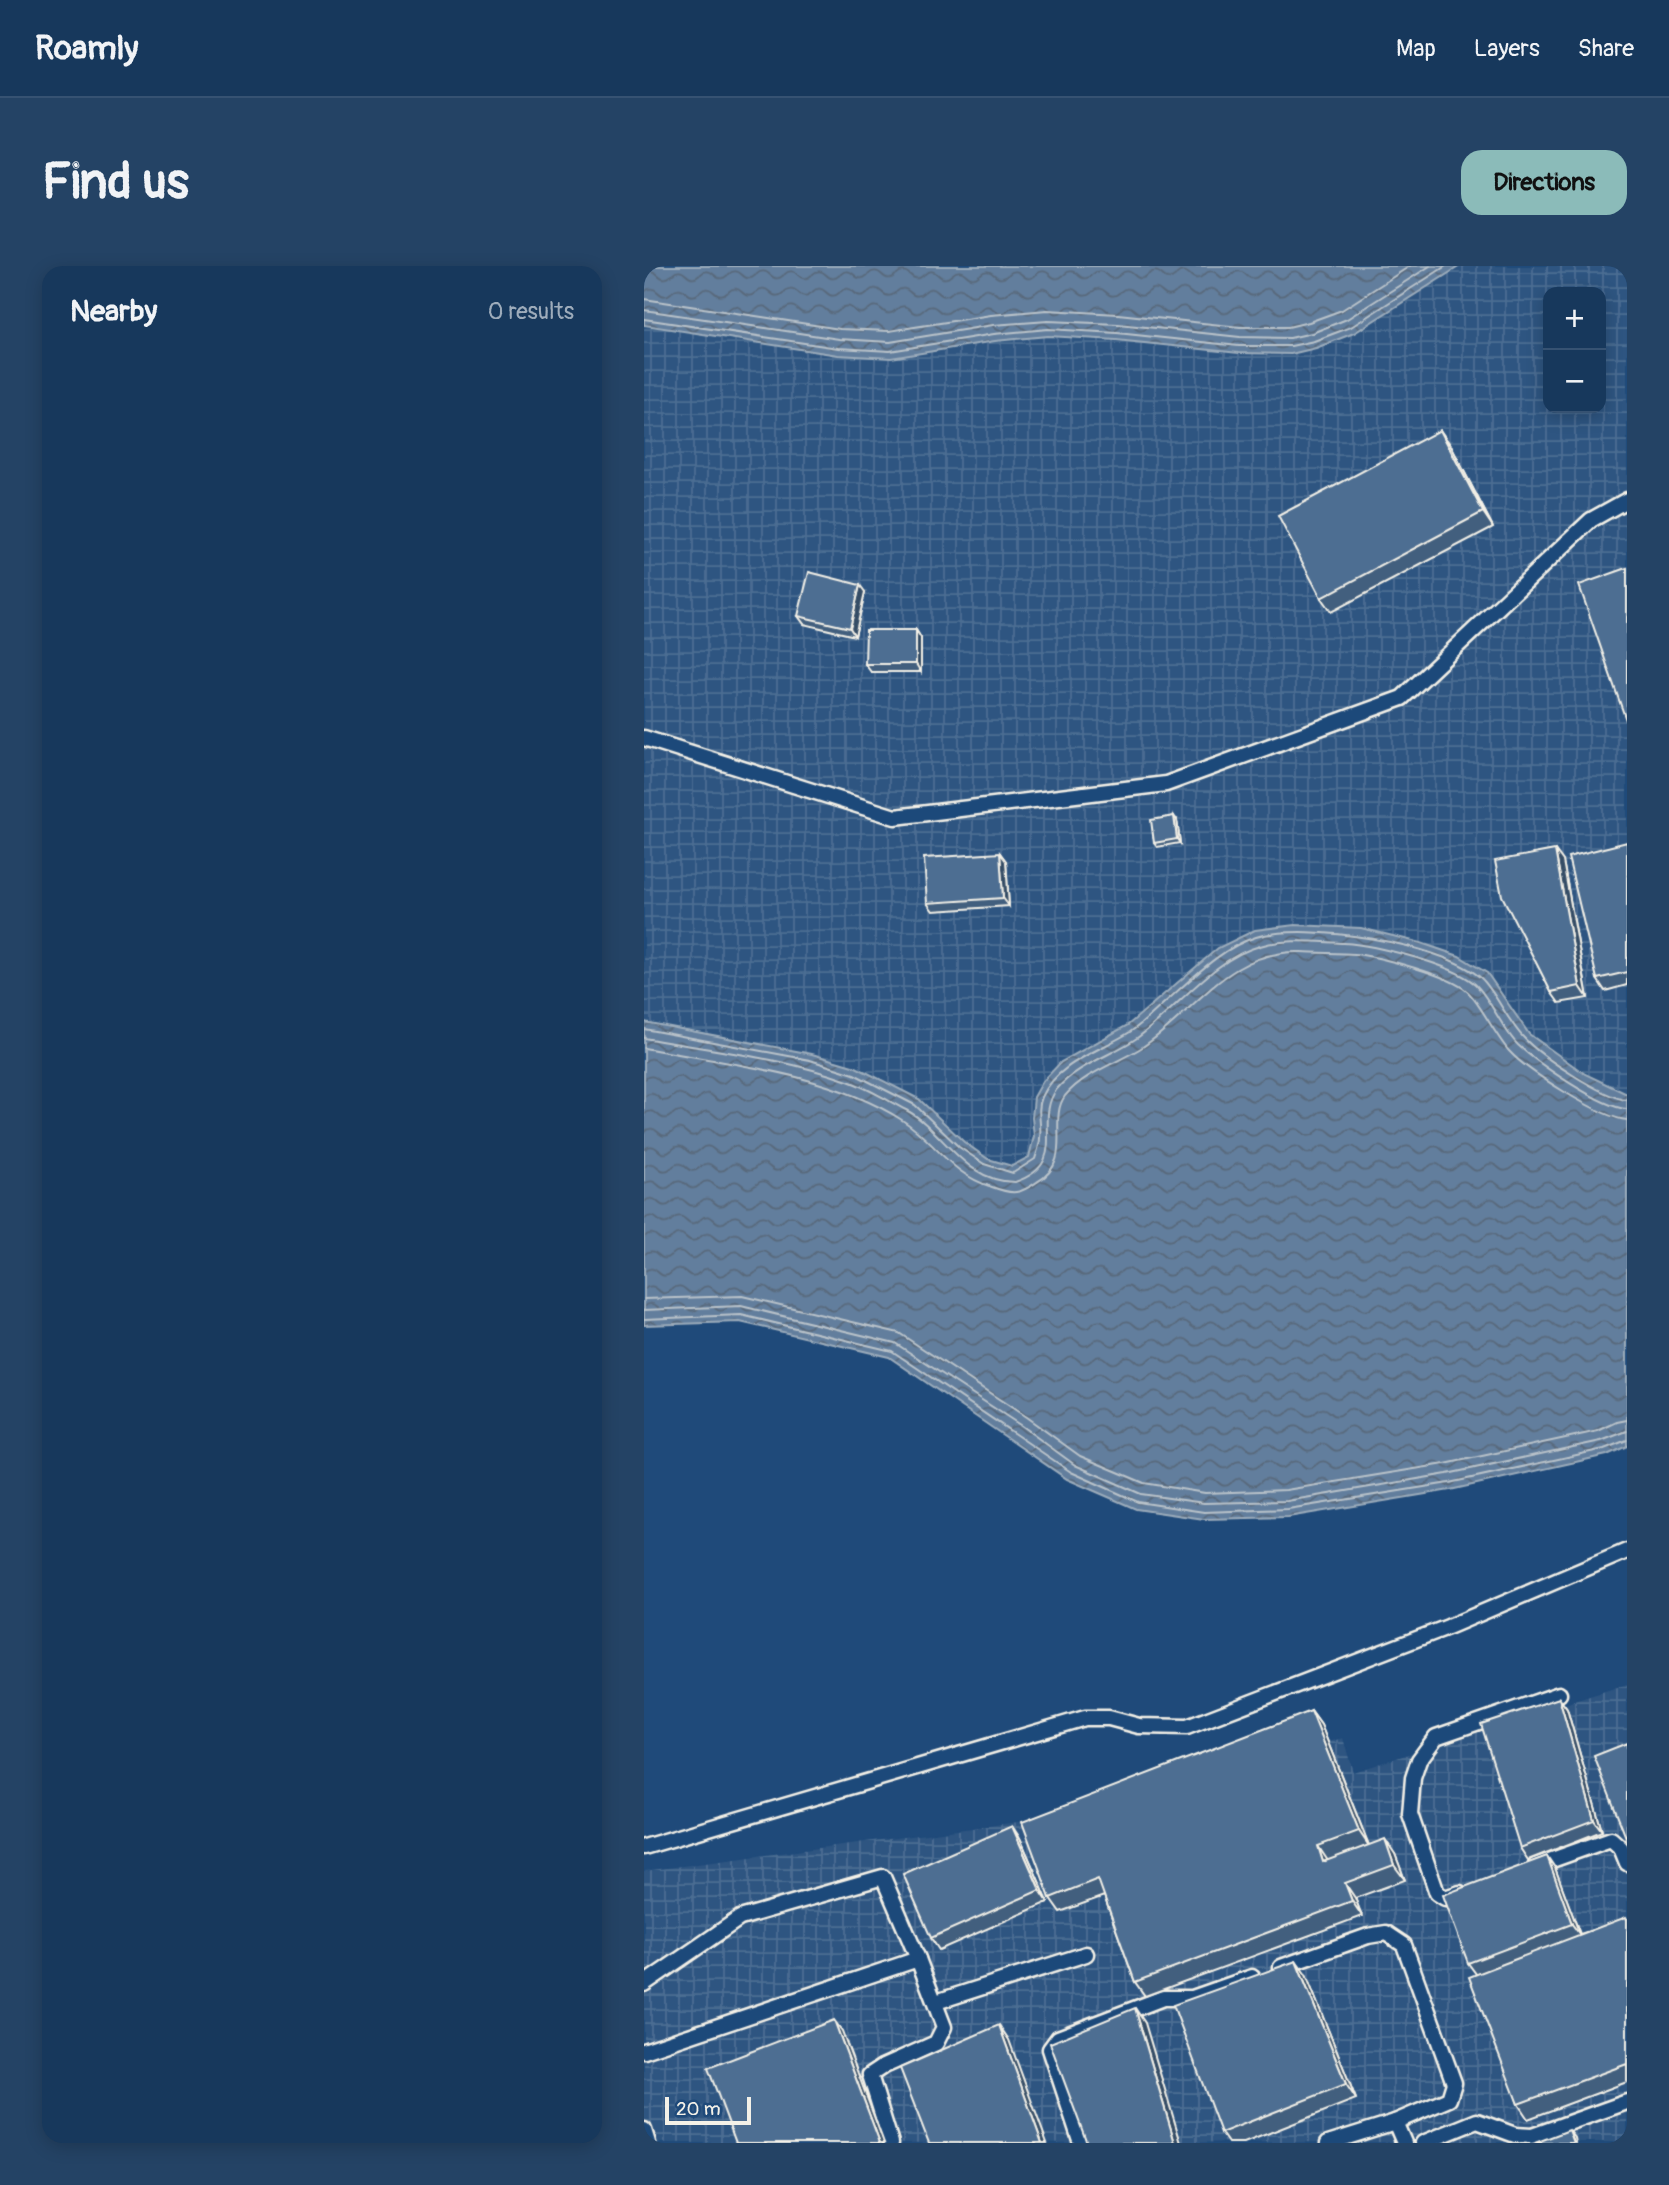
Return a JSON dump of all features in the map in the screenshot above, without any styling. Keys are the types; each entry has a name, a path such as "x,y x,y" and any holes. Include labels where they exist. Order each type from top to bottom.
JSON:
{"lane":[{"path":"644,738 895,817 1166,784 1402,698 1591,520 1627,500"},
{"path":"644,1847 1085,1718 1109,1718 1139,1726 1187,1727 1448,1627 1627,1551"},
{"path":"1471,1889 1445,1898 1437,1894 1410,1814 1413,1778 1419,1759 1436,1737 1559,1694"},
{"path":"1522,1871 1611,1839 1621,1848 1627,1863"},
{"path":"644,1984 740,1918 883,1877 944,2027 936,2043 881,2067 870,2076 891,2143"},
{"path":"1081,2143 1050,2049 1058,2038 1163,1998 1192,1998 1368,1936 1385,1933 1404,1945 1454,2083 1449,2099 1395,2122 1328,2143"},
{"path":"936,2002 1086,1954"},
{"path":"644,2051 918,1959"},
{"path":"1423,2143 1477,2122 1515,2135 1532,2136 1627,2102"},
{"path":"1395,2122 1404,2143"},
{"path":"644,2130 648,2143"}],"shaded area":[{"path":"1460,266 1627,266 1627,1094 1585,1074 1529,1034 1487,973 1459,956 1361,928 1295,925 1255,930 1218,948 1128,1025 1061,1062 1043,1081 1034,1097 1034,1136 1029,1157 1012,1166 988,1159 964,1142 941,1118 856,1067 812,1054 644,1022 644,325 664,329 995,341 1048,336 1239,353 1291,354 1316,348 1354,333"},
{"path":"1627,1684 1627,2142 644,2143 644,1871 1048,1818 1343,1738 1353,1772"}],"water":[{"path":"644,266 1460,266 1354,333 1316,348 1291,354 1239,353 1048,336 995,341 891,358 838,355 644,325"},
{"path":"1295,925 1361,928 1459,956 1487,973 1529,1034 1585,1074 1627,1094 1627,1446 1607,1455 1450,1490 1288,1517 1204,1519 1136,1509 1067,1479 889,1357 740,1322 644,1325 644,1022 812,1054 856,1067 919,1099 964,1142 988,1159 1012,1166 1029,1157 1034,1136 1034,1097 1043,1081 1061,1062 1128,1025 1218,948 1255,930"}],"building":[{"path":"1440,430 1483,512 1321,598 1278,516"},
{"path":"1627,568 1627,723 1579,585"},
{"path":"809,572 860,585 850,628 798,616"},
{"path":"866,630 916,630 916,664 865,664"},
{"path":"1174,816 1177,839 1154,843 1151,820"},
{"path":"1627,842 1627,972 1597,979 1568,857"},
{"path":"1555,850 1580,986 1551,992 1502,896 1495,861"},
{"path":"1000,853 1003,898 927,903 924,858"},
{"path":"1559,1698 1594,1820 1520,1848 1481,1724"},
{"path":"1311,1711 1359,1831 1318,1846 1323,1862 1385,1839 1394,1865 1345,1883 1352,1901 1135,1982 1098,1879 1050,1898 1022,1822"},
{"path":"1627,1743 1627,1840 1594,1756"},
{"path":"1012,1826 1040,1890 931,1938 903,1874"},
{"path":"1547,1856 1572,1924 1468,1963 1443,1895"},
{"path":"1626,1917 1627,2064 1518,2104 1469,1977"},
{"path":"1296,1961 1346,2084 1221,2133 1173,2005"},
{"path":"1135,2008 1175,2143 1087,2143 1050,2043"},
{"path":"834,2020 880,2143 736,2143 708,2068"},
{"path":"999,2025 1042,2143 929,2143 900,2068"},
{"path":"1569,2130 1574,2143 1535,2143"}]}
